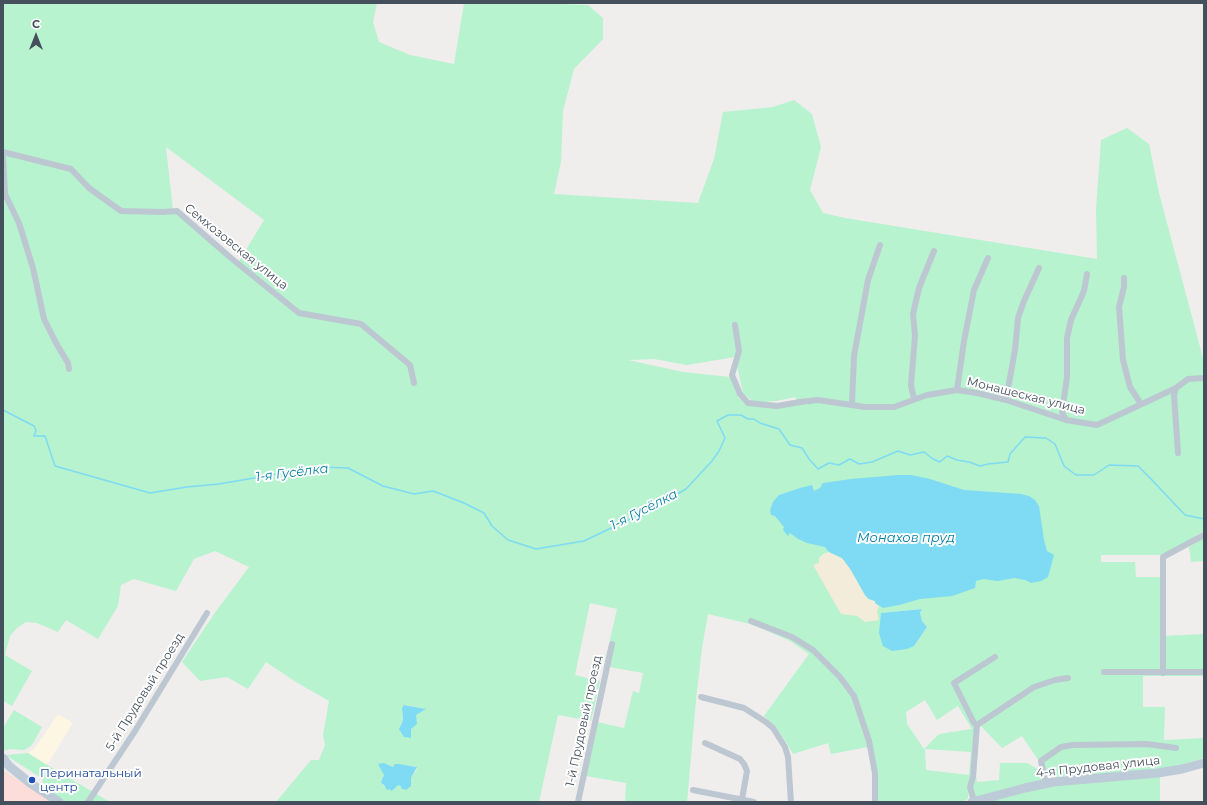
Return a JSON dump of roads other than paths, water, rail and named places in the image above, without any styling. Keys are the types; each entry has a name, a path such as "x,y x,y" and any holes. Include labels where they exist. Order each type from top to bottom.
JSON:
{"main road":[{"path":"3,758 9,766 30,783 59,802"},
{"name":"4-я Прудовая улица","path":"973,802 1046,783 1158,773 1204,763"}],"street":[{"name":"Семхозовская улица","path":"3,152 71,169 89,188 121,211 177,211 231,258 299,313 361,324 410,365 414,383"},
{"path":"3,157 5,194 19,223 33,268 44,320 68,363 69,369"},
{"path":"852,404 854,356 868,280 880,245"},
{"path":"914,399 911,385 915,336 914,314 920,288 934,252"},
{"path":"957,390 964,341 974,290 988,258"},
{"path":"1006,400 1015,350 1018,318 1039,268"},
{"path":"1066,420 1062,412 1067,377 1067,338 1071,320 1084,291 1087,274"},
{"path":"1124,278 1124,287 1119,307 1123,360 1130,387 1141,404"},
{"name":"Монашеская улица","path":"735,325 739,351 732,375 740,394 748,403 777,406 818,400 865,406 894,407 914,399 957,390 1006,400 1066,420 1097,425 1176,388 1188,379 1204,378"},
{"path":"1176,388 1174,395 1178,453"},
{"path":"1163,672 1164,557 1204,534"},
{"name":"5-й Прудовый проезд","path":"88,802 135,732 207,613"},
{"path":"751,621 792,637 813,650 840,678 854,696 869,741 875,773 875,802"},
{"name":"1-й Прудовый проезд","path":"578,802 612,644"},
{"path":"978,725 974,723 954,683 995,657"},
{"path":"1104,672 1204,672"},
{"path":"978,725 1034,687 1055,680 1068,678"},
{"path":"701,697 744,708 773,728 786,747 791,802"},
{"path":"973,802 970,787 973,777 978,725"},
{"path":"705,743 740,759 744,764 747,771 744,800"},
{"path":"1046,783 1041,761 1061,747 1073,745 1148,744 1176,748"},
{"path":"693,790 754,802"}],"water":[{"name":"Монахов пруд","path":"911,475 930,479 964,490 1021,494 1029,496 1035,500 1039,506 1047,551 1054,555 1048,577 1041,581 1031,583 1014,578 998,581 983,579 976,581 975,588 952,596 920,599 883,608 865,595 851,570 842,558 829,552 825,547 807,543 790,533 788,536 783,530 784,527 775,516 771,515 770,510 773,502 779,495 800,488 812,485 814,491 820,488 823,483"},
{"path":"922,609 920,613 922,621 927,627 914,646 907,649 892,651 883,646 879,633 881,613"},
{"path":"404,705 426,709 416,715 417,724 411,729 411,738 404,737 399,729 403,720 402,708"},
{"path":"384,763 393,767 395,764 399,764 417,767 411,778 411,786 406,790 398,785 391,791 390,789 387,790 381,782 384,775 378,764"}],"waterway":[{"name":"1-я Гусёлка","path":"3,410 34,426 36,430 34,436 45,436 55,466 150,493 219,484 318,467 348,468 383,486 414,494 433,491 464,503 484,513 492,526 508,540 536,549 584,541 647,511 686,489 712,461 719,451 725,438 717,421 728,415 741,415 748,419 754,419 760,423 779,429 790,445 802,448 818,469 829,463 839,465 850,459 859,464 872,462 898,451 910,455 924,452 940,462 947,456 980,466 1008,462 1010,454 1025,437 1046,438 1055,444 1064,466 1076,475 1094,475 1109,465 1138,466 1185,515 1204,519"}],"place":[{"name":"Перинатальный центр","path":"32,780"}]}
